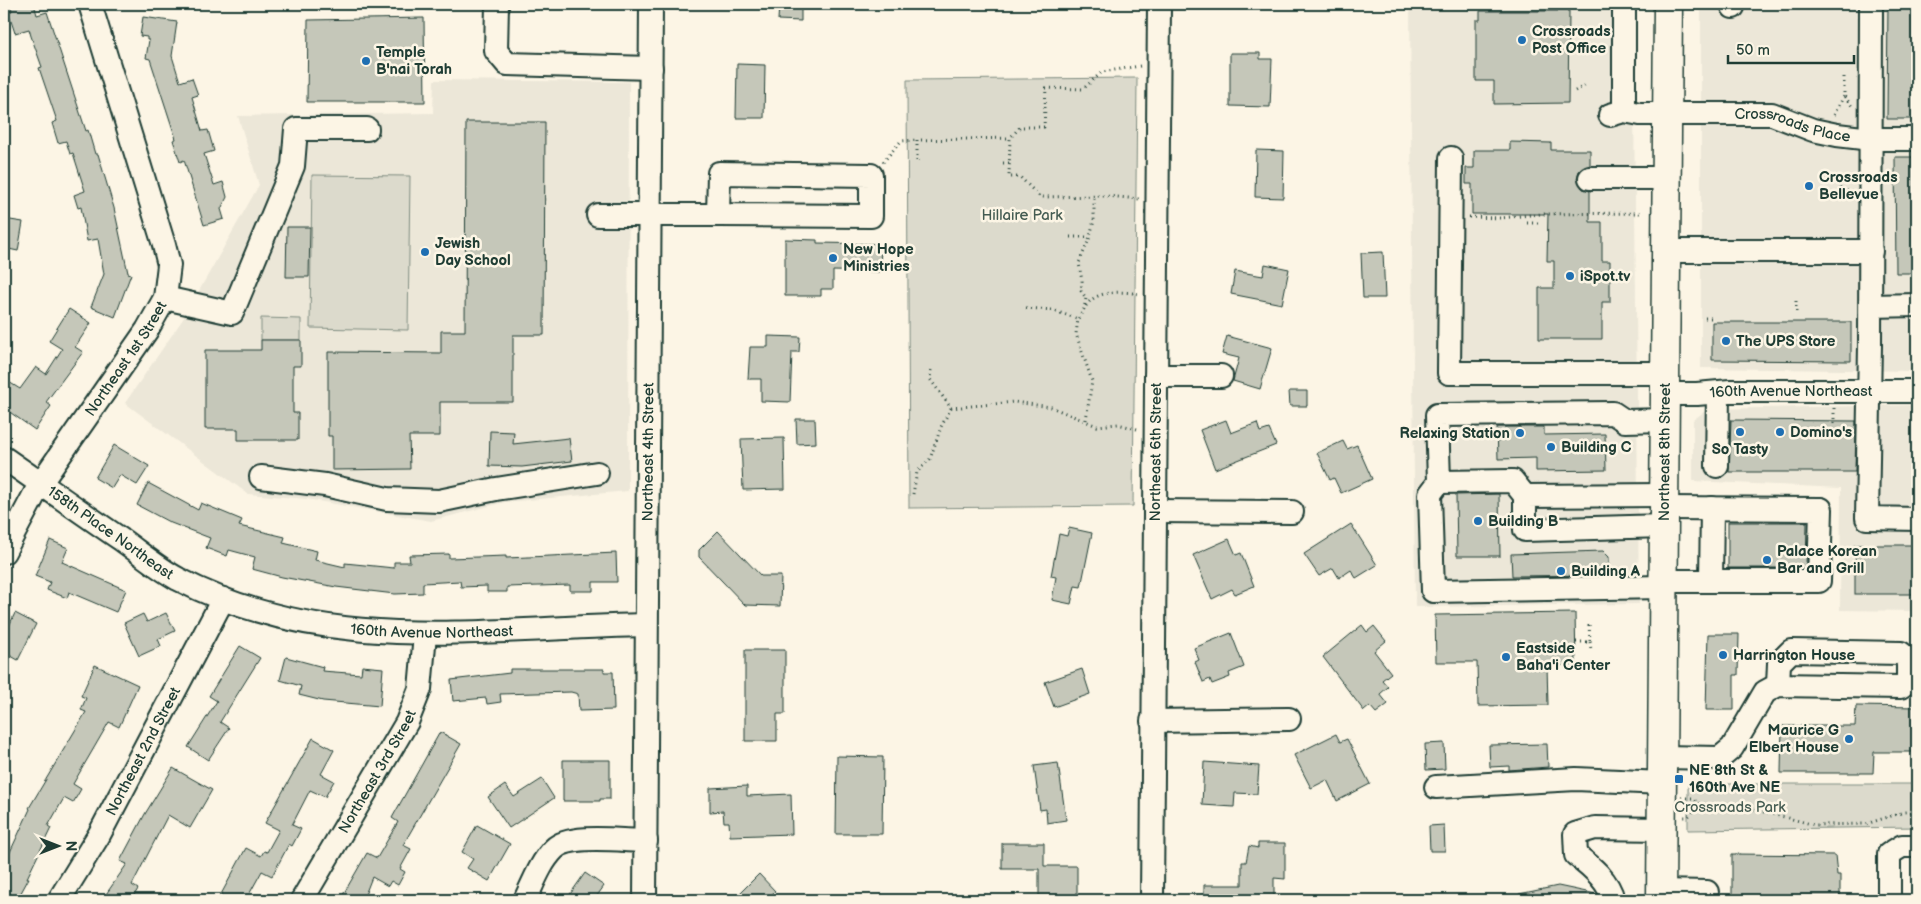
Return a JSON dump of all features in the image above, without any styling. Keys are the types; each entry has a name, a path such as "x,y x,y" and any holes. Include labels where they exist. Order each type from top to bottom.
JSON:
{"main road":[{"name":"Northeast 8th Street","path":"1661,896 1670,823 1664,584 1668,4"}],"street":[{"name":"Northeast 1st Street","path":"4,552 40,484 147,330 165,298 169,265 164,245 90,4"},
{"path":"497,4 496,51 507,64 651,68"},
{"name":"Northeast 4th Street","path":"645,900 651,4"},
{"name":"Northeast 6th Street","path":"1152,900 1159,4"},
{"name":"Crossroads Place","path":"1624,4 1617,113 1772,114 1813,130 1871,139 1917,139"},
{"path":"1871,4 1871,306 1867,518 1917,519"},
{"path":"165,298 232,313 293,166 296,129 367,129"},
{"path":"1451,158 1449,374 1665,396"},
{"path":"598,216 871,216 871,175 718,173 718,215"},
{"path":"1590,178 1667,178"},
{"path":"1667,251 1871,251"},
{"path":"1871,306 1917,306"},
{"path":"1156,376 1221,376"},
{"name":"160th Avenue Northeast","path":"1665,396 1718,392 1917,391"},
{"path":"1717,466 1718,392"},
{"path":"1439,482 1513,480 1525,496 1525,530 1664,510 1712,508 1820,509 1819,581 1711,580 1664,584 1433,591 1430,494 1439,482 1437,415 1613,414 1625,421 1665,396"},
{"name":"158th Place Northeast","path":"4,458 177,578 223,599"},
{"path":"261,477 325,485 387,499 439,501 496,488 597,473"},
{"path":"1525,496 1664,510"},
{"path":"1711,580 1712,508"},
{"path":"1155,511 1292,512"},
{"name":"160th Avenue Northeast","path":"223,599 274,616 367,632 425,634 646,625"},
{"name":"Northeast 2nd Street","path":"59,900 99,835 223,599"},
{"name":"Northeast 3rd Street","path":"302,900 407,722 420,689 425,634"},
{"path":"1436,787 1576,779 1668,779 1720,758 1732,748 1765,692 1778,685 1901,687 1908,681 1908,660 1901,653 1791,651 1779,663 1778,685"},
{"path":"1152,721 1289,719"},
{"path":"1613,900 1611,893 1593,868 1576,855 1574,834 1594,828 1670,823"},
{"path":"525,900 544,862 554,848 569,840 646,842"},
{"path":"1889,900 1889,854 1902,846 1917,846"},
{"path":"1661,896 1707,892 1705,900"}],"path":[{"path":"1158,199 1094,196 1040,197 1020,177 1009,177 1010,138 1020,127 1044,127 1046,88 1083,90 1102,72 1159,66"},
{"path":"1831,119 1844,96 1844,77"},
{"path":"1574,91 1588,84"},
{"path":"1844,96 1854,109"},
{"path":"871,175 901,141 1010,138"},
{"path":"917,140 917,161"},
{"path":"1004,163 1010,163"},
{"path":"1841,177 1841,189"},
{"path":"1084,309 1086,298 1081,291 1082,281 1079,263 1090,237 1094,220 1094,196"},
{"path":"1450,217 1643,213"},
{"path":"1527,223 1541,223"},
{"path":"1070,237 1090,237"},
{"path":"1086,420 1092,382 1076,334 1078,319 1090,299 1108,293 1158,295"},
{"path":"1796,301 1796,312"},
{"path":"1026,308 1052,310 1078,319"},
{"path":"1705,318 1712,318"},
{"path":"930,370 930,379 951,408"},
{"path":"951,408 1014,402 1051,407 1097,426 1118,424 1136,428"},
{"path":"1834,405 1834,424"},
{"path":"913,494 917,472 930,459 941,427 951,408"},
{"path":"1589,624 1591,651"},
{"path":"1576,642 1590,642"},
{"path":"1668,779 1699,804 1736,805 1815,824 1866,824 1904,812 1917,811"},
{"path":"1670,823 1688,817 1699,804"}],"shaded area":[{"path":"1410,4 1633,4 1639,604 1415,607"},
{"name":"Crossroads Bellevue","path":"1701,4 1917,4 1917,371 1701,368"},
{"name":"Jewish Day School","path":"434,80 629,82 628,491 505,502 431,521 307,499 248,494 125,403 183,319 259,185 238,116 433,113"},
{"path":"1917,405 1917,611 1840,610 1841,488 1693,481 1693,420 1708,409"}],"green space":[{"name":"Hillaire Park","path":"1137,78 1133,506 909,508 907,80"},
{"path":"312,175 410,176 408,330 310,328"},
{"path":"261,318 301,319 301,340 261,340"},
{"name":"Crossroads Park","path":"1688,784 1917,784 1917,827 1688,830"}],"building":[{"path":"10,4 34,4 37,15 47,12 86,131 88,130 95,154 98,154 114,208 128,273 131,274 115,317 91,307 104,274 98,239 87,241 81,207 78,208 74,195 85,191 73,153 70,154 66,141 58,143 52,123 57,121 39,68 42,67 29,29 15,33 8,12 12,11"},
{"path":"779,4 801,4 801,21 778,20"},
{"path":"1888,4 1917,4 1917,119 1887,119"},
{"name":"Crossroads Post Office","path":"1480,11 1569,11 1568,103 1494,104 1494,81 1476,81 1476,20 1480,20"},
{"path":"143,17 177,22 172,56 180,82 192,78 198,95 192,97 202,131 208,130 214,151 204,154 214,185 223,182 227,197 221,209 224,219 204,225 184,160 180,162 173,140 176,139 150,59 146,58 149,40 147,40 147,37 140,36"},
{"name":"Temple B'nai Torah","path":"424,18 425,102 307,102 308,20"},
{"path":"1230,53 1260,53 1260,59 1272,59 1270,107 1230,106"},
{"path":"737,64 765,65 764,118 736,118"},
{"path":"466,122 545,122 544,335 513,335 513,402 440,402 440,436 409,436 410,469 332,470 332,436 328,436 328,352 441,353 441,331 465,331"},
{"path":"1510,142 1551,143 1551,150 1590,150 1590,165 1579,171 1577,178 1583,189 1590,191 1590,222 1602,222 1602,261 1610,261 1610,302 1602,302 1602,339 1539,339 1539,288 1554,288 1554,261 1547,261 1548,214 1472,214 1472,184 1466,184 1466,168 1474,168 1474,150 1510,150"},
{"path":"1256,150 1284,151 1283,198 1255,197"},
{"path":"1895,157 1917,157 1917,273 1896,273"},
{"path":"4,219 23,222 18,251 4,248"},
{"path":"287,227 310,227 309,277 286,277"},
{"name":"New Hope Ministries","path":"785,239 817,240 817,243 881,244 880,272 833,271 833,289 821,289 821,296 785,296"},
{"path":"1383,252 1385,298 1363,298 1361,253"},
{"path":"1265,264 1289,269 1282,304 1231,294 1235,271 1263,276"},
{"path":"69,309 91,323 75,347 83,352 46,402 51,406 35,430 4,408 4,379 20,389 36,367 46,374 62,349 49,341"},
{"path":"1712,322 1851,322 1851,361 1712,360"},
{"path":"768,336 800,337 799,352 792,352 790,402 761,401 761,379 748,379 750,347 768,347"},
{"path":"1227,336 1272,348 1260,389 1233,381 1239,358 1222,354"},
{"path":"261,340 301,340 301,366 293,366 293,413 298,413 298,440 238,440 238,429 205,429 205,350 261,350"},
{"path":"1289,391 1307,391 1307,406 1290,406"},
{"path":"796,419 815,419 816,443 797,444"},
{"path":"1226,420 1231,433 1257,423 1260,432 1269,429 1276,445 1215,469 1200,430"},
{"path":"1731,420 1856,421 1855,472 1729,472"},
{"name":"Building C","path":"1497,427 1544,427 1544,435 1605,434 1606,470 1536,471 1536,458 1498,459"},
{"path":"490,431 514,432 513,444 569,438 572,461 522,467 489,466"},
{"path":"784,438 785,489 743,490 741,439"},
{"path":"1343,441 1347,449 1357,445 1372,479 1341,493 1334,478 1330,480 1317,453"},
{"path":"114,445 149,466 137,485 120,475 112,488 95,478"},
{"path":"148,483 198,510 201,503 242,520 239,526 285,537 283,543 317,551 315,560 345,567 345,563 394,568 394,562 410,562 409,555 449,554 449,558 506,556 506,558 616,553 617,582 593,582 593,591 570,591 570,585 507,587 507,592 487,592 487,586 461,587 460,581 423,583 423,593 395,594 336,587 282,577 252,569 255,557 229,550 227,556 206,548 210,538 171,523 137,505"},
{"name":"Building B","path":"1499,494 1500,556 1457,556 1456,495"},
{"name":"Palace Korean Bar and Grill","path":"1728,522 1807,522 1806,568 1728,568"},
{"path":"1351,524 1377,565 1356,578 1351,570 1339,578 1333,568 1319,576 1304,554"},
{"path":"1069,528 1092,533 1081,587 1075,586 1071,604 1052,600 1056,577 1051,576 1059,534 1067,536"},
{"path":"718,531 761,576 781,576 780,606 745,605 699,557 699,550"},
{"path":"1229,539 1236,555 1241,553 1254,586 1235,594 1232,589 1212,599 1193,555"},
{"path":"50,540 68,548 62,562 126,590 116,612 69,592 67,598 47,590 50,582 35,576"},
{"path":"1855,545 1917,545 1917,594 1855,594"},
{"name":"Building A","path":"1603,551 1609,557 1609,575 1512,576 1511,554"},
{"path":"15,613 36,624 18,660 4,652 4,637"},
{"path":"166,613 175,631 158,639 161,646 139,656 124,623 143,614 147,622"},
{"name":"Eastside Baha'i Center","path":"1575,613 1576,665 1547,666 1548,705 1478,706 1477,662 1436,662 1435,615"},
{"path":"1362,625 1367,632 1374,626 1386,641 1374,651 1391,673 1382,680 1388,687 1380,694 1388,704 1376,713 1370,706 1364,711 1323,657"},
{"path":"1231,633 1244,667 1229,673 1230,677 1212,684 1210,679 1203,682 1195,662 1199,660 1194,648"},
{"name":"Harrington House","path":"1708,634 1739,634 1738,675 1734,675 1734,710 1706,710"},
{"path":"240,646 260,658 220,722 229,728 208,760 188,747 217,701 209,696"},
{"path":"745,650 785,650 785,714 777,714 777,741 745,741"},
{"path":"286,657 323,667 322,671 361,674 362,666 383,668 380,706 323,701 299,695 301,686 280,680"},
{"path":"95,665 138,685 119,727 109,722 73,784 81,789 73,803 64,798 48,826 51,828 17,900 4,900 4,865 29,808 86,712 81,710 86,698 81,696"},
{"path":"510,669 604,669 604,672 613,672 614,710 579,711 578,694 571,692 500,694 501,702 487,704 486,698 453,701 451,680 510,673"},
{"path":"1082,669 1090,694 1054,707 1045,682"},
{"name":"Maurice G Elbert House","path":"1856,706 1917,707 1917,752 1874,752 1873,773 1781,773 1782,726 1855,726"},
{"path":"440,732 461,744 403,845 411,849 400,869 405,872 398,885 391,881 388,886 372,877 363,900 340,900 367,853 377,858 398,822 392,818"},
{"path":"1336,734 1340,742 1347,739 1370,784 1337,801 1327,780 1311,788 1294,755"},
{"path":"313,738 334,750 321,774 334,781 325,797 310,790 292,825 301,829 292,846 289,844 272,876 262,871 246,900 218,900 246,848 261,856 264,851 267,852 279,830 265,823"},
{"path":"1444,743 1445,769 1426,770 1425,744"},
{"path":"1547,744 1548,767 1509,770 1509,766 1490,767 1489,745"},
{"path":"837,756 883,757 882,834 836,834"},
{"path":"563,760 610,760 610,799 600,799 600,801 563,801"},
{"path":"1204,762 1259,766 1257,794 1235,793 1234,807 1202,805"},
{"path":"1058,763 1066,820 1047,823 1046,809 1040,810 1034,766"},
{"path":"173,768 212,790 190,828 168,815 132,885 138,889 131,900 102,900 127,864 120,861 145,814"},
{"path":"542,779 554,798 509,828 488,797 505,785 514,797"},
{"path":"747,786 747,796 791,794 792,834 730,836 729,822 724,822 723,811 710,812 710,788"},
{"path":"477,825 510,844 489,881 467,868 473,859 462,852"},
{"path":"1444,825 1445,851 1430,851 1429,826"},
{"path":"1002,843 1044,843 1044,866 1077,866 1077,900 1039,900 1039,869 1002,869"},
{"path":"1258,843 1285,843 1285,879 1274,878 1274,900 1204,900 1204,885 1242,885 1242,862 1246,862 1249,846 1258,848"},
{"path":"1732,854 1835,855 1837,875 1840,875 1840,900 1732,900"},
{"path":"585,873 604,886 594,900 566,900"},
{"path":"759,874 775,891 766,900 733,900"},
{"path":"1558,886 1596,894 1596,900 1520,900 1519,894"}],"place":[{"name":"Crossroads Post Office","path":"1522,40"},
{"name":"Temple B'nai Torah","path":"366,61"},
{"name":"Crossroads Bellevue","path":"1809,186"},
{"name":"Jewish Day School","path":"425,252"},
{"name":"New Hope Ministries","path":"833,258"},
{"name":"iSpot.tv","path":"1570,276"},
{"name":"The UPS Store","path":"1726,341"},
{"name":"So Tasty","path":"1740,432"},
{"name":"Domino's","path":"1780,432"},
{"name":"Relaxing Station","path":"1520,433"},
{"name":"Building C","path":"1551,447"},
{"name":"Building B","path":"1478,521"},
{"name":"Palace Korean Bar and Grill","path":"1767,560"},
{"name":"Building A","path":"1561,571"},
{"name":"Harrington House","path":"1723,655"},
{"name":"Eastside Baha'i Center","path":"1506,657"},
{"name":"Maurice G Elbert House","path":"1849,739"},
{"name":"NE 8th St & 160th Ave NE","path":"1679,779"}]}
